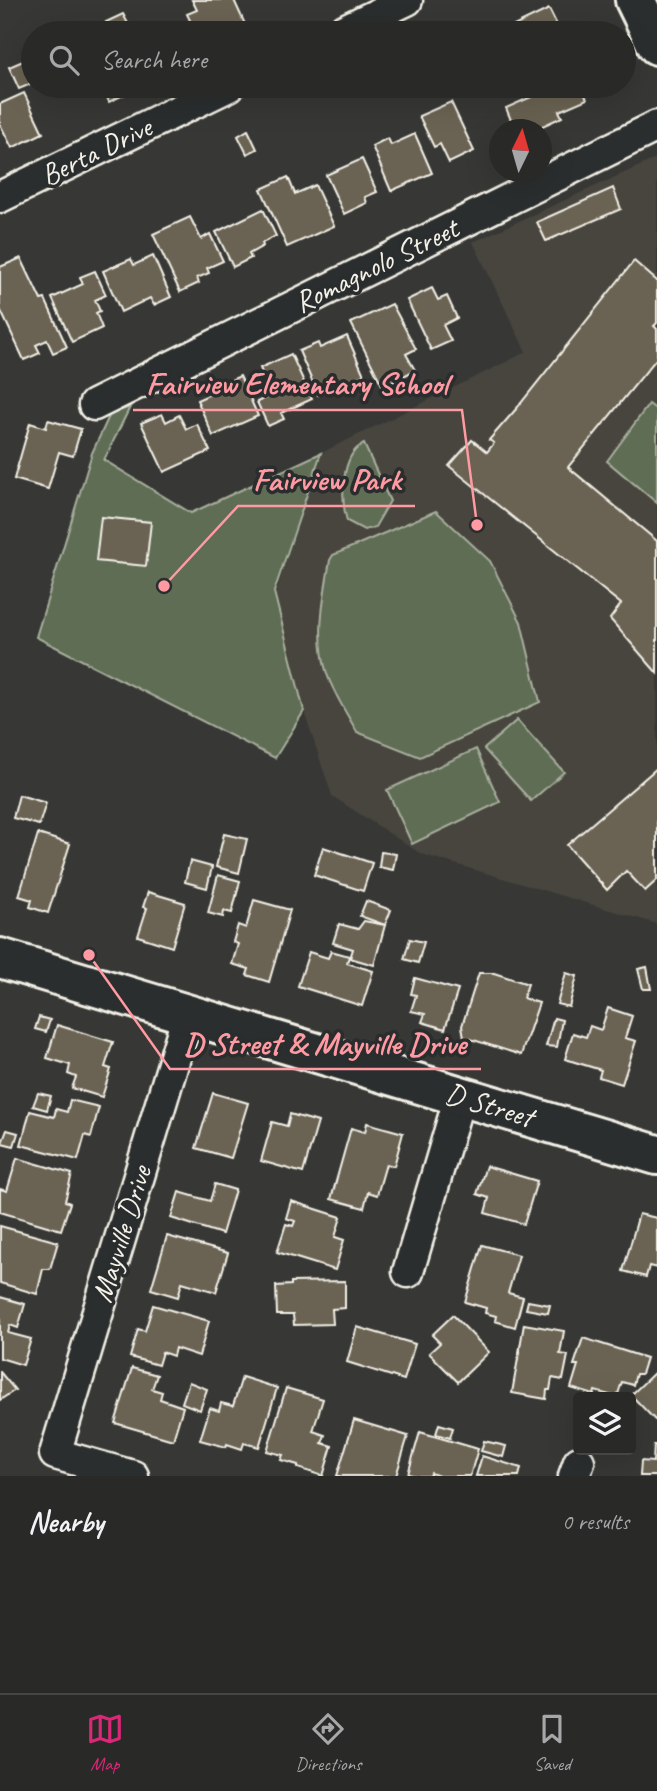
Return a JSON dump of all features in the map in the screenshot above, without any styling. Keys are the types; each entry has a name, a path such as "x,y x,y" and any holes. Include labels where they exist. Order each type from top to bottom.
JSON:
{"main road":[{"path":"635,0 657,45"},
{"name":"D Street","path":"0,958 657,1155"}],"street":[{"path":"363,21 407,0"},
{"name":"Berta Drive","path":"0,197 204,98"},
{"name":"Romagnolo Street","path":"94,405 657,126"},
{"name":"Mayville Drive","path":"133,1476 55,1454 187,1014"},
{"path":"408,1272 460,1096"}],"shaded area":[{"path":"657,158 657,924 421,854 332,796 304,711 275,596 321,453 526,352 473,242"}],"green space":[{"path":"649,404 657,410 657,503 607,461"},
{"path":"130,407 104,460 191,513 321,453 274,592 304,711 275,758 36,637 92,453 110,414"},
{"path":"364,444 390,501 375,527 364,530 347,521 343,490 350,457"},
{"path":"436,511 490,561 521,622 540,702 420,757 357,732 327,674 321,631 325,588 333,555"},
{"path":"517,720 564,772 531,801 484,749"},
{"path":"476,749 500,802 412,844 387,790"}],"building":[{"path":"192,0 234,0 244,21 190,21 187,14 197,10"},
{"path":"549,9 555,21 524,21"},
{"path":"123,14 127,21 108,21"},
{"path":"21,62 21,88 19,89 9,67"},
{"path":"21,94 21,98 26,98 43,133 12,148 0,124 0,104"},
{"path":"529,98 587,99 559,111 562,117 552,122 552,119 510,119 506,108"},
{"path":"451,102 474,151 449,163 440,144 434,147 419,116"},
{"path":"248,130 257,149 247,154 238,136"},
{"path":"415,134 432,173 391,191 372,146 388,138 391,145"},
{"path":"362,159 377,192 365,197 367,203 344,214 326,175"},
{"path":"288,177 295,194 315,185 334,226 287,247 261,189"},
{"path":"613,188 621,209 546,241 537,222"},
{"path":"263,209 276,236 249,254 251,258 233,267 216,232"},
{"path":"190,217 201,239 210,234 223,261 207,268 209,273 197,278 199,283 180,292 153,234"},
{"path":"153,256 171,297 154,305 150,298 121,312 103,271 131,259 134,265"},
{"path":"21,258 41,300 45,299 67,347 53,353 47,340 36,345 40,353 24,360 0,309 0,267"},
{"path":"634,261 657,281 657,323 654,326 657,329 657,358 568,467 657,541 657,673 610,619 621,604 449,466 472,440 487,452 494,443 489,440"},
{"path":"95,271 106,295 95,300 100,311 96,313 102,328 72,342 52,298 83,284 80,277"},
{"path":"432,288 438,300 447,296 457,318 443,325 451,341 431,350 407,300"},
{"path":"392,304 416,349 406,354 415,370 383,387 351,323"},
{"path":"347,336 364,375 318,395 299,351 318,343 320,348"},
{"path":"291,354 312,399 281,413 284,419 268,426 257,402 272,395 260,368"},
{"path":"240,376 258,416 213,436 197,400 224,388 222,384"},
{"path":"162,414 166,422 179,415 186,429 197,424 210,451 164,472 141,423"},
{"path":"48,420 81,429 73,456 59,452 48,489 14,479 30,423 46,428"},
{"path":"101,517 151,522 146,566 96,561"},
{"path":"657,768 657,880 645,891 626,871 607,890 567,845"},
{"path":"19,795 46,803 39,825 13,818"},
{"path":"38,834 70,844 48,913 30,907 32,900 19,896"},
{"path":"224,834 247,839 239,873 216,867"},
{"path":"323,847 372,863 363,891 314,875"},
{"path":"381,852 396,854 393,870 379,867"},
{"path":"190,861 212,867 207,888 185,882"},
{"path":"218,875 240,881 232,913 224,911 223,917 208,913"},
{"path":"148,892 185,903 172,947 138,936 147,908 143,907"},
{"path":"254,900 290,910 269,982 247,975 249,969 232,964 238,944 233,942 238,925 246,928"},
{"path":"366,901 391,910 385,925 360,916"},
{"path":"364,921 385,925 374,965 350,958 353,949 333,943 339,924 358,929"},
{"path":"410,939 424,942 418,963 404,959"},
{"path":"331,951 349,956 347,963 373,971 362,1006 298,986 309,952 328,958"},
{"path":"647,967 651,989 643,989 638,969"},
{"path":"479,973 494,973 528,984 523,998 539,1003 521,1055 464,1037 462,1026"},
{"path":"566,973 577,976 569,1007 557,1004"},
{"path":"415,978 458,990 445,1029 422,1022 425,1014 411,1011 416,995 411,994"},
{"path":"608,1008 632,1016 625,1038 636,1041 622,1084 599,1077 601,1070 565,1059 573,1033 586,1037 590,1026 601,1030"},
{"path":"39,1017 50,1020 46,1032 35,1029"},
{"path":"554,1018 562,1020 557,1047 546,1046"},
{"path":"57,1025 113,1042 105,1067 111,1069 102,1097 72,1088 76,1077 68,1074 70,1065 47,1058"},
{"path":"38,1093 51,1096 47,1110 33,1106"},
{"path":"213,1093 248,1103 231,1158 196,1148"},
{"path":"70,1100 99,1107 91,1137 85,1135 78,1160 21,1145 30,1111 54,1117 56,1109 67,1112"},
{"path":"290,1114 318,1122 303,1173 261,1161 272,1122 287,1126"},
{"path":"367,1123 403,1133 394,1166 386,1164 377,1195 368,1192 364,1208 331,1199 351,1128 365,1132"},
{"path":"7,1130 18,1133 14,1146 2,1143"},
{"path":"17,1158 72,1174 65,1201 70,1203 61,1230 0,1212 0,1189 7,1191"},
{"path":"486,1166 537,1181 524,1224 485,1213 489,1198 477,1194"},
{"path":"215,1184 235,1190 222,1234 171,1218 179,1192 210,1201"},
{"path":"291,1201 341,1217 335,1237 344,1240 335,1270 277,1252 286,1224 293,1226 295,1221 286,1218"},
{"path":"639,1214 657,1218 657,1268 649,1266 646,1277 623,1271"},
{"path":"0,1226 58,1242 50,1269 43,1269 37,1294 0,1283"},
{"path":"167,1236 228,1253 216,1292 182,1282 178,1297 151,1289"},
{"path":"482,1245 519,1255 508,1293 523,1297 515,1327 495,1321 496,1316 485,1313 486,1308 465,1302"},
{"path":"345,1281 345,1308 332,1309 333,1324 294,1325 293,1315 277,1315 276,1286 291,1285 291,1282"},
{"path":"0,1297 25,1304 18,1328 10,1325 8,1333 31,1339 23,1365 0,1358"},
{"path":"528,1301 550,1305 548,1313 526,1309"},
{"path":"153,1305 209,1321 199,1356 175,1348 173,1356 162,1352 158,1365 130,1357 138,1329 145,1331"},
{"path":"453,1315 489,1352 458,1382 429,1353 440,1343 432,1335"},
{"path":"524,1324 564,1331 560,1354 568,1355 563,1380 552,1378 546,1399 512,1393"},
{"path":"357,1327 415,1344 404,1380 347,1362"},
{"path":"583,1338 646,1358 641,1374 636,1374 633,1385 622,1382 619,1392 584,1392 571,1388 578,1365 574,1365"},
{"path":"132,1368 157,1375 152,1389 162,1392 160,1399 183,1407 173,1440 115,1423"},
{"path":"657,1370 657,1419 636,1400 634,1392"},
{"path":"0,1372 15,1390 0,1400"},
{"path":"242,1377 277,1388 259,1447 244,1443 242,1449 200,1440 210,1408 219,1411 221,1403 233,1406"},
{"path":"189,1382 207,1389 200,1410 182,1403"},
{"path":"286,1388 323,1399 313,1431 325,1435 322,1443 332,1446 323,1476 298,1468 298,1465 281,1460 283,1455 267,1451"},
{"path":"354,1420 408,1436 396,1476 337,1476"},
{"path":"439,1424 453,1428 450,1438 436,1434"},
{"path":"420,1432 478,1449 470,1476 408,1474"},
{"path":"484,1441 506,1446 503,1457 481,1451"},
{"path":"654,1445 657,1445 657,1476 640,1476 641,1461 653,1462"},
{"path":"482,1456 521,1468 519,1476 476,1476"}],"place":[{"name":"Fairview Elementary School","path":"477,525"},
{"name":"Fairview Park","path":"164,586"},
{"name":"D Street & Mayville Drive","path":"89,955"}]}
